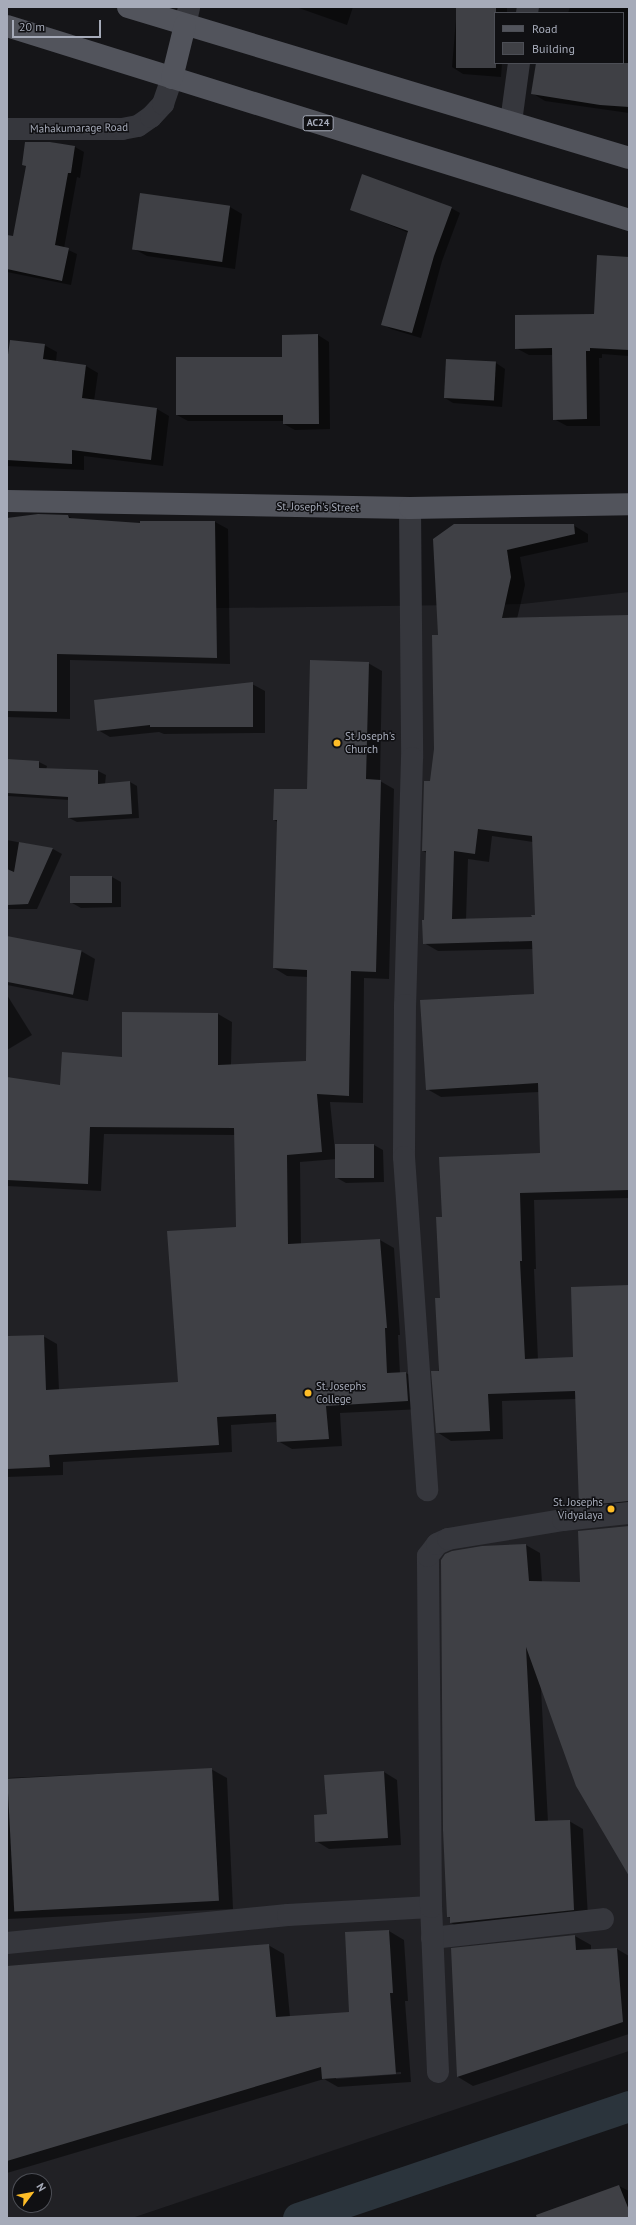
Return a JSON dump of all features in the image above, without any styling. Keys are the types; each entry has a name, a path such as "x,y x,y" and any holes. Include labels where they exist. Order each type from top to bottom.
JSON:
{"main road":[{"path":"128,7 187,16 511,122 629,158"},
{"path":"172,78 187,16"},
{"name":"AC24","path":"7,26 629,220"},
{"name":"St. Joseph's Street","path":"7,502 410,508 629,504"}],"street":[{"path":"511,122 520,64"},
{"name":"Mahakumarage Road","path":"7,129 122,129 138,126 151,117 163,104 172,78"},
{"path":"410,508 412,758 405,997 404,1157 427,1490"},
{"path":"438,2072 431,1907 428,1556 437,1544 448,1539 563,1520 629,1513"},
{"path":"7,1942 288,1915 431,1907"},
{"path":"432,1938 603,1919"}],"shaded area":[{"path":"629,592 629,2051 132,2218 7,2218 7,611 522,604"}],"building":[{"path":"456,7 496,7 496,12 494,12 494,64 496,64 496,68 456,68"},
{"path":"629,63 629,107 600,105 531,94 536,64"},
{"path":"25,142 50,142 75,146 71,173 68,173 55,245 69,248 62,281 7,269 7,235 13,236 26,166 22,165"},
{"path":"362,174 452,207 434,256 412,333 381,325 408,231 350,210"},
{"path":"140,193 230,206 222,262 132,249"},
{"path":"597,255 629,257 629,350 590,348 590,351 586,351 587,419 553,420 552,348 515,349 515,315 594,314"},
{"path":"318,334 319,424 283,424 283,415 176,415 176,357 282,357 282,335"},
{"path":"10,340 45,344 43,359 86,365 82,398 157,408 151,460 72,450 72,464 7,460 7,362"},
{"path":"446,359 496,362 494,401 444,398"},
{"path":"38,514 68,515 69,518 140,523 140,521 215,521 217,658 57,654 57,712 7,711 7,518"},
{"path":"454,524 574,524 575,534 507,550 511,577 502,618 629,615 629,1190 520,1193 522,1261 520,1261 525,1359 573,1357 571,1287 629,1285 629,1501 579,1506 575,1391 488,1394 490,1431 436,1433 431,1371 439,1371 435,1298 440,1298 436,1217 442,1217 439,1157 540,1153 538,1083 426,1090 420,1000 534,994 532,941 423,944 422,920 424,920 426,851 422,851 424,781 430,781 434,749 432,635 438,635 433,539","holes":["478,829 532,836 535,915 531,915 532,917 452,919 454,851 475,854"]},
{"path":"310,660 369,662 366,779 381,780 376,972 351,971 349,1096 317,1094 322,1152 287,1155 288,1244 380,1239 387,1328 385,1328 387,1373 406,1372 408,1401 326,1406 329,1439 277,1442 276,1414 217,1417 219,1445 49,1455 50,1467 7,1469 7,1336 44,1335 46,1390 178,1382 167,1231 236,1227 234,1128 90,1127 88,1184 7,1180 7,1077 60,1085 62,1052 122,1057 122,1012 218,1013 218,1065 306,1061 307,970 273,968 277,820 273,820 274,789 307,789"},
{"path":"253,682 253,727 150,727 150,725 97,731 94,700"},
{"path":"7,759 39,761 39,768 98,770 98,784 130,781 132,814 68,818 68,797 7,793"},
{"path":"19,842 53,848 28,904 7,905 7,869 14,872"},
{"path":"70,876 112,876 112,903 70,903"},
{"path":"7,936 82,951 73,995 7,982"},
{"path":"335,1144 374,1144 374,1178 335,1178"},
{"path":"629,1526 629,1876 576,1786 526,1647 535,1821 570,1820 574,1910 450,1923 450,1917 447,1917 443,1830 441,1560 445,1554 452,1551 482,1546 526,1544 529,1581 580,1582 578,1531"},
{"path":"212,1768 219,1901 14,1912 7,1779"},
{"path":"384,1771 388,1838 315,1842 314,1815 327,1814 324,1775"},
{"path":"389,1930 393,1993 390,1993 396,2074 322,2079 321,2067 7,2161 7,1966 269,1944 276,2017 349,2012 345,1932"},
{"path":"575,1935 576,1950 617,1948 623,2022 457,2077 451,1948"},
{"path":"619,2185 629,2210 629,2218 537,2218 536,2215"}],"waterway":[{"path":"298,2218 629,2106"}],"place":[{"name":"St Joseph's Church","path":"337,743"},
{"name":"St. Josephs College","path":"308,1393"},
{"name":"St. Josephs Vidyalaya","path":"611,1509"}]}
